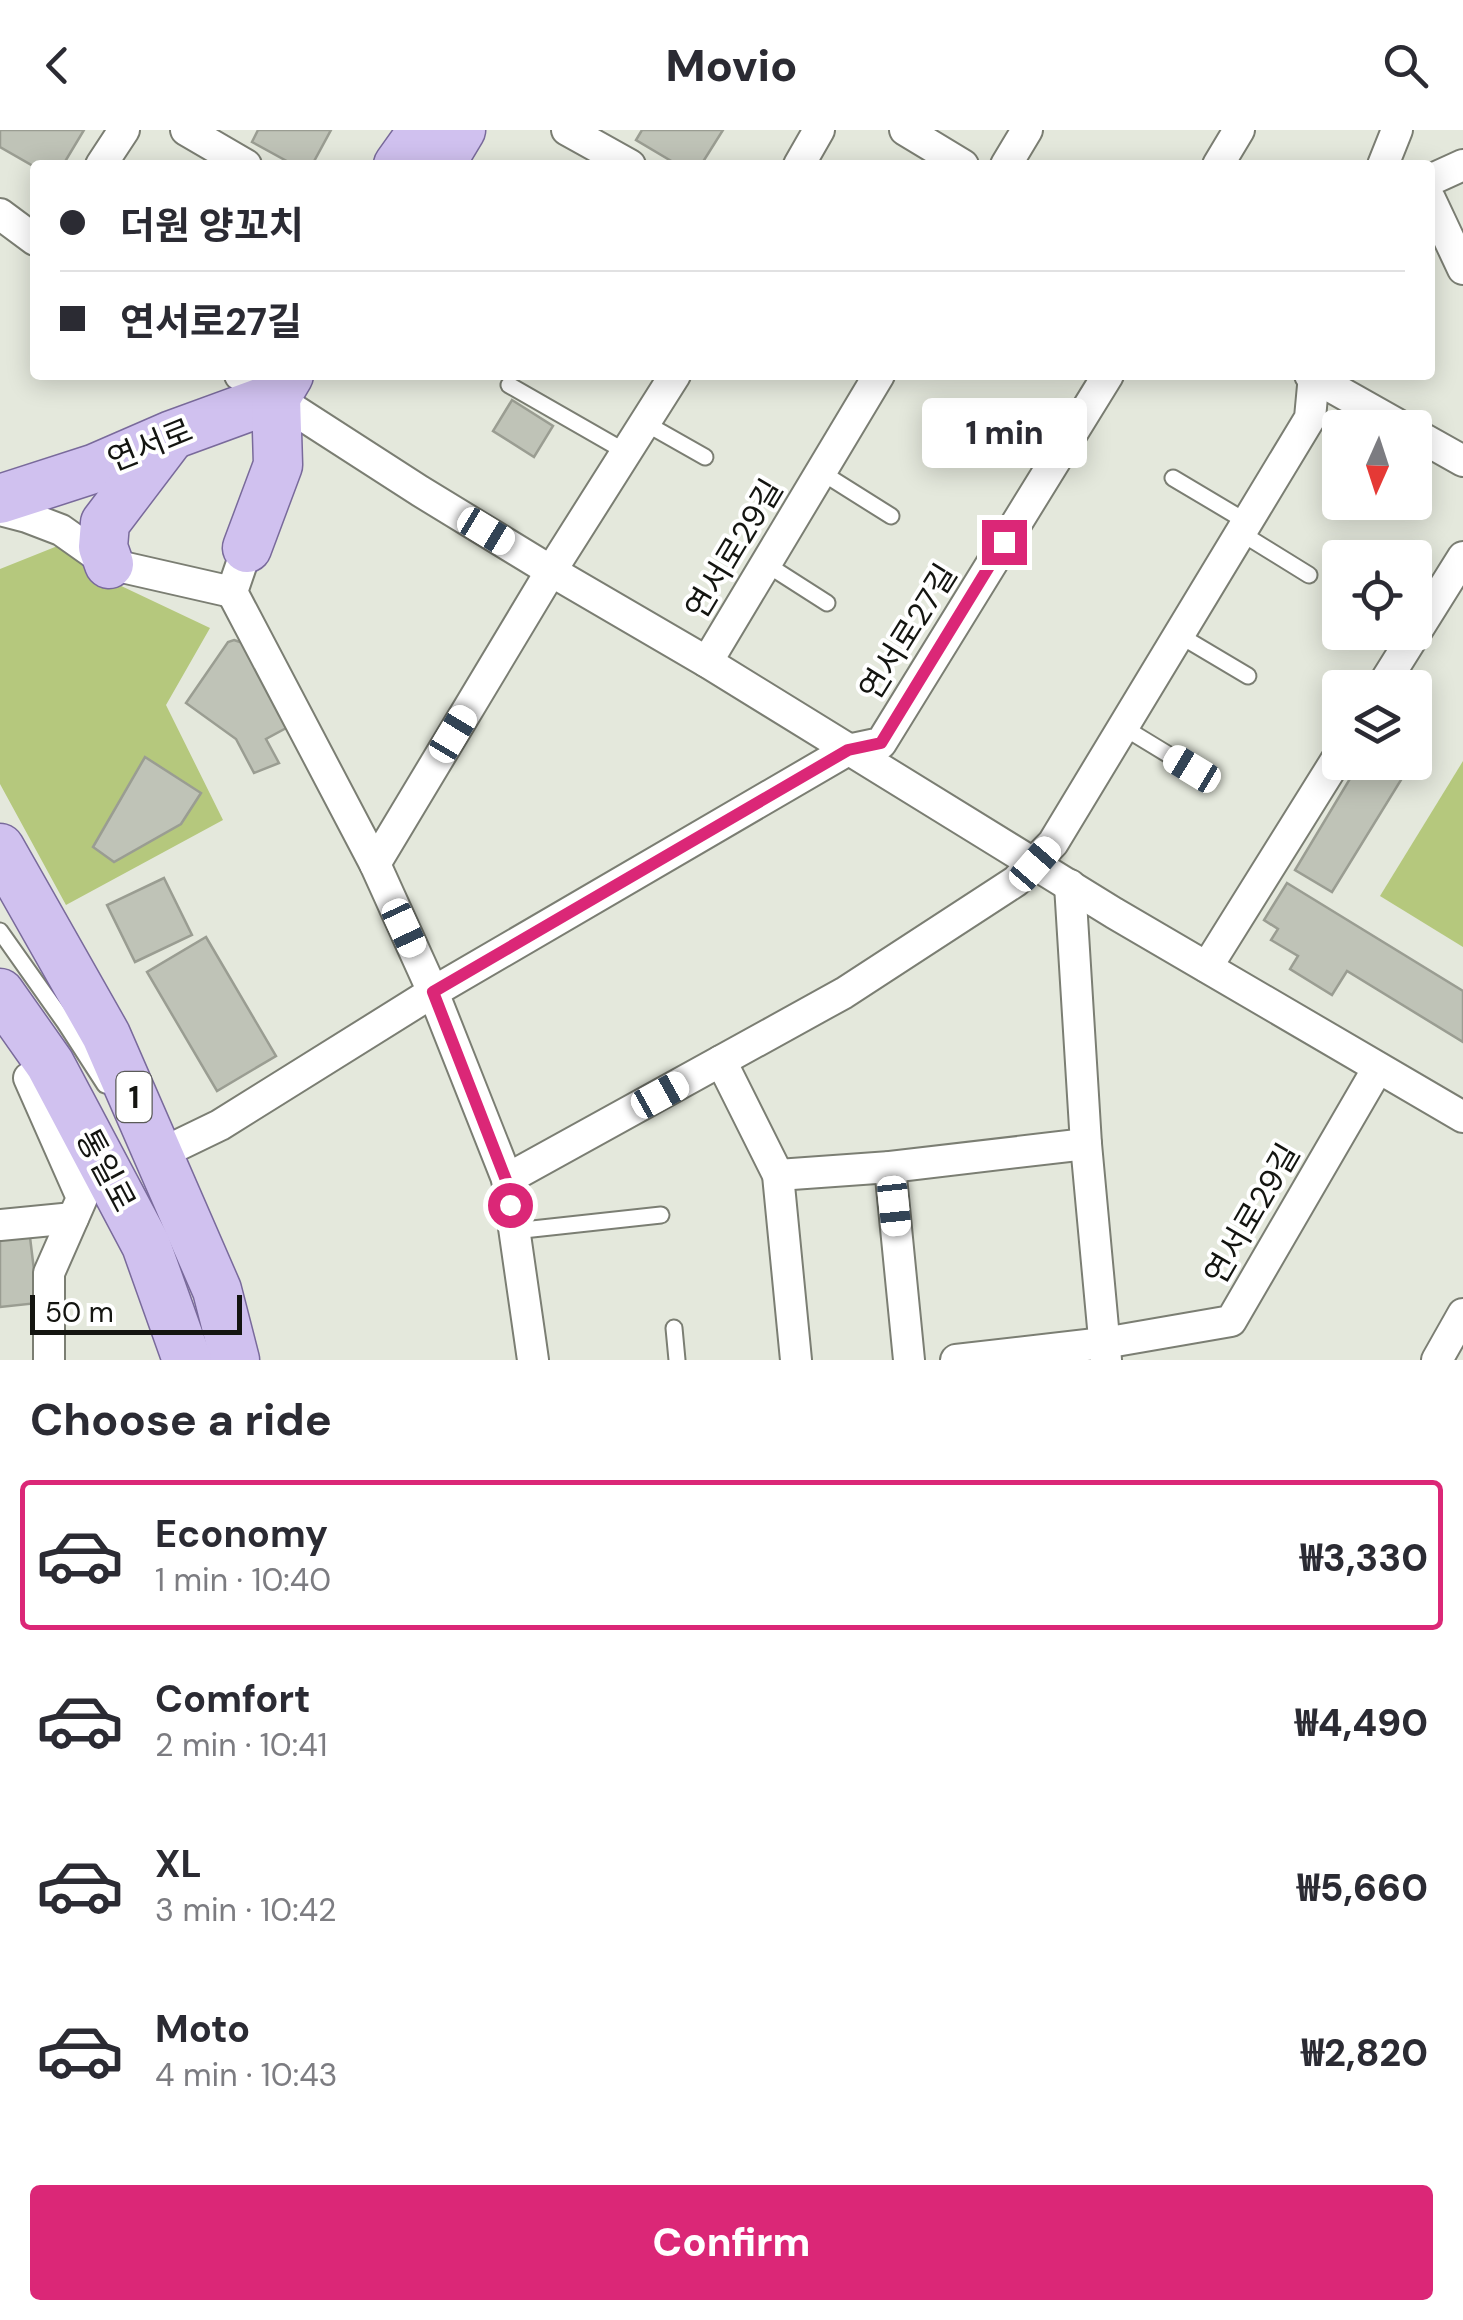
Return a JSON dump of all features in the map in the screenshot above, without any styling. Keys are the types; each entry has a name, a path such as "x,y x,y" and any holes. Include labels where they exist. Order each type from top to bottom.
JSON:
{"main road":[{"path":"402,160 423,130"},
{"path":"443,160 461,130"},
{"path":"239,570 278,465 268,382"},
{"name":"연서로","path":"0,499 96,468 172,435 268,382"},
{"path":"109,564 103,547 105,523 172,435"},
{"name":"통일로","path":"0,848 106,1035 217,1290 235,1360"},
{"name":"통일로","path":"0,993 26,1074 146,1245 187,1360"}],"street":[{"path":"105,160 124,130"},
{"path":"186,130 237,160"},
{"path":"567,130 621,160"},
{"path":"802,160 819,130"},
{"path":"905,130 956,160"},
{"path":"1009,160 1027,130"},
{"path":"1221,160 1239,130"},
{"path":"1386,160 1397,130"},
{"path":"1435,178 1463,165"},
{"path":"1435,210 1463,270"},
{"path":"0,214 30,236"},
{"path":"374,864 550,571 672,380"},
{"path":"821,472 876,380"},
{"name":"연서로27길","path":"848,750 881,743 1105,380"},
{"path":"506,1180 844,993 1016,882 1035,864 1053,843 1310,418 1312,380"},
{"path":"1319,380 1372,410"},
{"name":"연서로29길","path":"268,382 420,492 1463,1118"},
{"path":"1432,444 1463,461"},
{"name":"연서로29길","path":"707,662 821,472"},
{"path":"0,510 62,530 109,564 239,570 331,778 433,992 506,1180 534,1360"},
{"path":"1392,670 1463,556"},
{"path":"433,992 848,750"},
{"path":"1207,967 1324,780"},
{"path":"1070,885 1086,1144 1105,1352"},
{"name":"통일로","path":"156,1147 220,1125 433,992"},
{"path":"721,1061 778,1175 796,1360"},
{"name":"연서로29길","path":"966,1359 1105,1352 1230,1321 1378,1068"},
{"path":"26,1074 82,1198 49,1272 48,1360"},
{"path":"778,1175 890,1167 1086,1144"},
{"path":"890,1167 909,1360"},
{"path":"0,1226 73,1218"},
{"path":"1437,1360 1463,1314"}],"lane":[{"path":"509,385 626,452"},
{"path":"645,423 705,457"},
{"path":"821,472 891,516"},
{"path":"1173,478 1309,576"},
{"path":"766,564 827,603"},
{"path":"1179,636 1248,676"},
{"path":"1123,727 1192,769"},
{"path":"0,931 112,1095 156,1147"},
{"path":"514,1230 661,1214"},
{"path":"674,1328 677,1360"}],"green space":[{"path":"60,545 98,575 210,628 166,705 223,820 66,905 0,784 0,569"},
{"path":"1463,761 1463,947 1380,896"}],"building":[{"path":"0,130 84,130 66,160 30,160 30,164 0,147"},
{"path":"258,130 331,130 315,160 285,160 252,142"},
{"path":"642,130 723,130 704,160 670,160 636,140"},
{"path":"512,400 553,426 534,457 493,431"},
{"path":"228,642 243,643 288,727 266,739 279,763 254,773 236,739 186,703"},
{"path":"145,757 201,793 181,824 114,862 93,847"},
{"path":"1349,780 1401,780 1332,892 1295,870"},
{"path":"164,878 192,935 135,962 107,905"},
{"path":"1287,883 1463,991 1463,1042 1347,971 1332,995 1290,969 1298,956 1271,940 1278,929 1264,920"},
{"path":"206,937 276,1056 217,1091 147,972"},
{"path":"29,1229 38,1303 0,1307 0,1233"}],"route":[{"path":"510,1205 506,1180 433,992 848,750 881,743 1004,542"}]}
